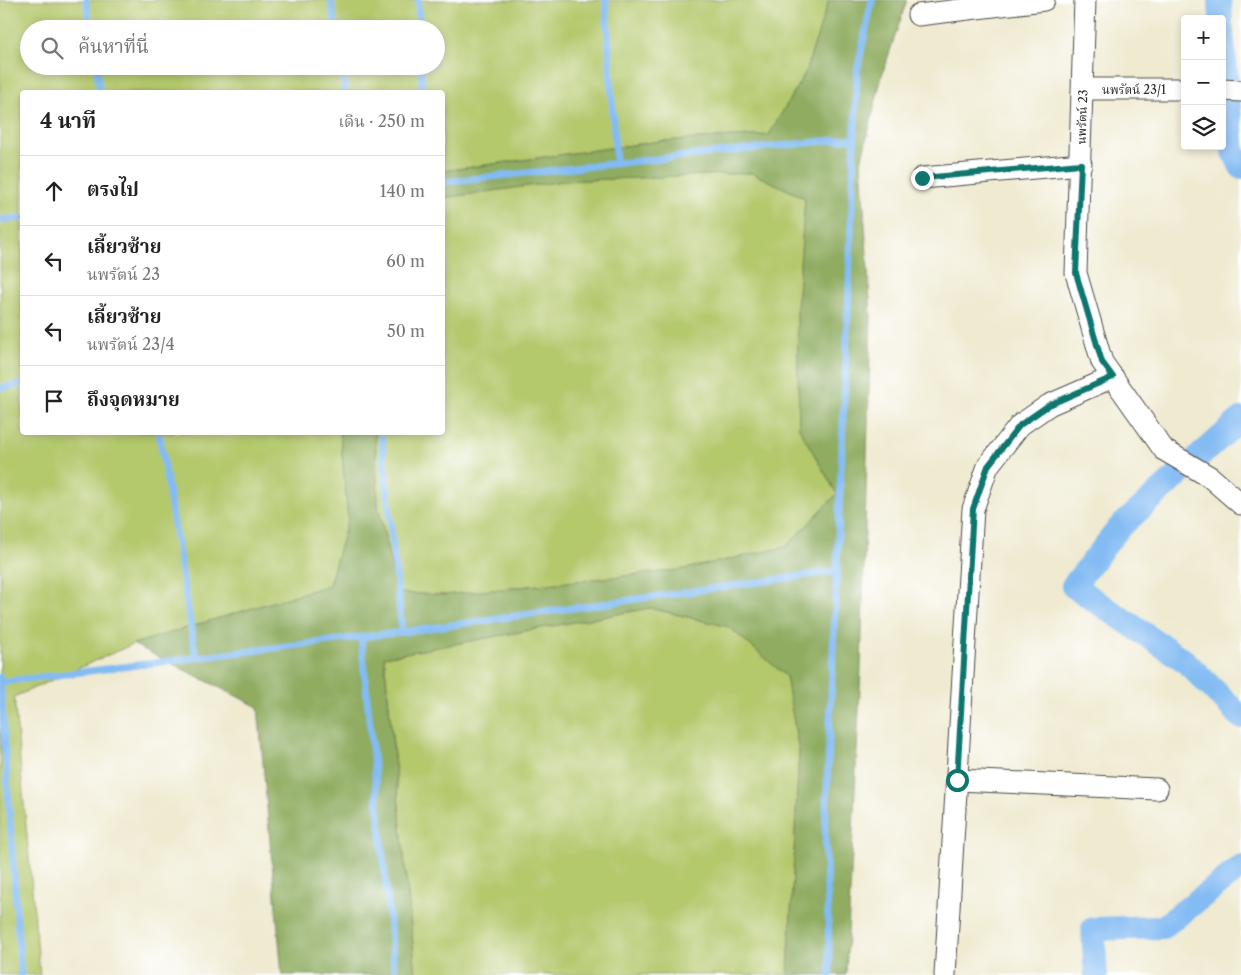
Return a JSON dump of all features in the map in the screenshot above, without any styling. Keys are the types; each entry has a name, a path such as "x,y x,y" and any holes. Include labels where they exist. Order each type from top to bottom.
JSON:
{"street":[{"path":"918,15 1044,0"},
{"name":"นพรัตน์ 23","path":"1085,0 1076,273 1102,362 1164,450 1210,477 1241,504"},
{"name":"นพรัตน์ 23/1","path":"1083,89 1181,89"},
{"path":"1226,90 1241,90"},
{"path":"922,178 1081,164"},
{"path":"945,975 973,509 988,466 1020,425 1049,405 1113,377"},
{"path":"957,780 1157,789"}],"green space":[{"path":"0,0 829,0 805,73 769,135 661,141 445,171 445,90 20,90 20,435 340,435 348,519 329,585 133,644 14,697 40,975 0,975"},
{"path":"829,0 907,0 882,75 861,162 871,316 861,669 846,975 788,975 799,752 786,676 729,627 650,608 384,657 416,975 282,975 258,707 133,644 329,585 348,519 340,435 375,435 378,505 397,593 444,595 680,570 786,547 837,494 799,428 797,308 805,198 752,173 563,181 445,198 445,171 661,141 769,135 805,73"},
{"path":"752,173 805,198 797,308 799,428 837,494 786,547 680,570 444,595 397,593 378,505 375,435 445,435 445,198 563,181"},
{"path":"650,608 729,627 786,676 799,752 788,975 416,975 384,657"}],"waterway":[{"path":"86,0 89,20"},
{"path":"331,0 334,20"},
{"path":"418,0 419,20"},
{"path":"606,0 616,164"},
{"path":"830,975 825,832 857,72 872,0"},
{"path":"1220,0 1221,15"},
{"path":"1225,60 1233,150 1241,167"},
{"path":"97,75 100,90"},
{"path":"343,75 345,90"},
{"path":"421,75 422,90"},
{"path":"445,182 854,138"},
{"path":"0,220 20,218"},
{"path":"0,388 20,384"},
{"path":"1241,419 1119,528 1073,586 1185,661 1241,717"},
{"path":"159,435 196,658"},
{"path":"381,435 402,632"},
{"path":"1,682 402,632 837,571"},
{"path":"361,637 395,975"},
{"path":"0,677 21,975"},
{"path":"1096,975 1093,929 1163,927 1241,867"}],"route":[{"path":"922,178 1081,164 1076,273 1102,362 1113,377 1049,405 1020,425 988,466 973,509 957,780"}]}
